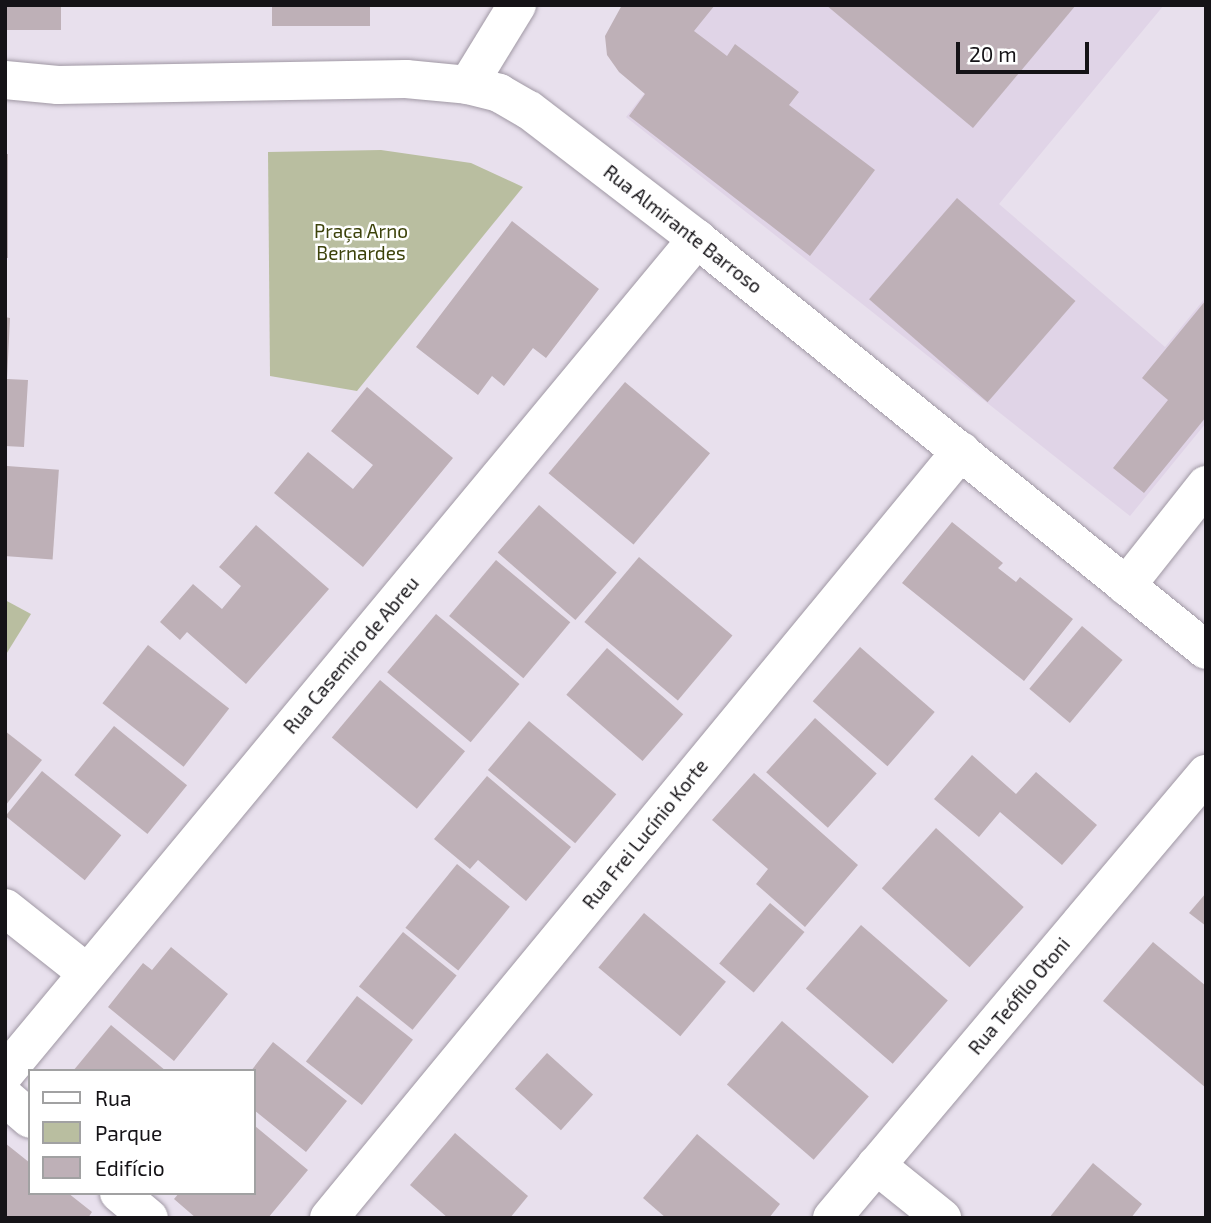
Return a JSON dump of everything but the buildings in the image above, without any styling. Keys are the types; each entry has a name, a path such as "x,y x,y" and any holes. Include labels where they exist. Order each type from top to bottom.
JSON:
{"street":[{"path":"468,85 517,5"},
{"name":"Rua Almirante Barroso","path":"5,80 58,85 406,79 468,85 499,93 529,110 697,239 1206,650"},
{"name":"Rua Almirante Barroso","path":"5,93 58,85"},
{"name":"Rua Casemiro de Abreu","path":"5,1073 697,239"},
{"name":"Rua Frei Lucínio Korte","path":"329,1218 961,451"},
{"path":"1126,586 1206,485"},
{"name":"Rua Teófilo Otoni","path":"832,1218 1206,774"},
{"path":"5,908 87,973"},
{"path":"5,1097 28,1117"},
{"path":"876,1165 942,1218"},
{"path":"122,1195 149,1218"}],"shaded area":[{"path":"713,5 1164,5 999,204 1165,347 1206,297 1206,423 1130,516 626,117"}],"green space":[{"name":"Praça Arno Bernardes","path":"381,150 471,163 523,187 357,391 270,376 268,152"},
{"path":"5,600 31,614 5,656"}]}
